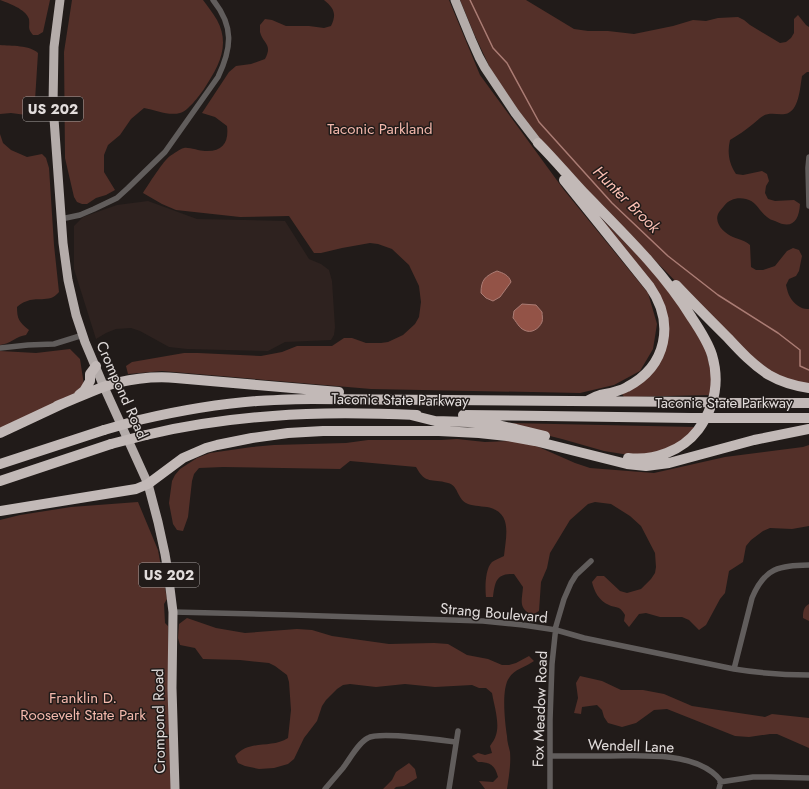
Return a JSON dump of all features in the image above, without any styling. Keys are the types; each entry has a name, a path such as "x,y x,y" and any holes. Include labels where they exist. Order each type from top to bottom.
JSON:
{"highway":[{"name":"Crompond Road","path":"60,0 54,47 54,121 63,243 68,280 74,307 83,335 104,387 148,484 165,554 173,612 172,688 175,789"},
{"path":"455,0 482,63 504,98 538,143 623,233 754,364 777,379 792,385 809,388"},
{"path":"538,143 547,160 650,287 660,304 664,315 662,347 658,357 649,370 624,389 611,394 600,395 583,402"},
{"path":"411,414 435,421 468,422 512,428 627,458 640,459 656,457 671,451 688,440 696,433 702,424 713,402 716,377 712,356 701,331 682,303 659,273 623,233"},
{"path":"0,433 75,397 84,391 89,384 90,374 96,366"},
{"path":"57,406 104,387 138,379 169,377 315,391 380,394 390,399"},
{"name":"Taconic State Parkway","path":"0,464 74,439 139,420 199,408 255,401 318,398 583,402 809,403"},
{"name":"Taconic State Parkway","path":"0,481 111,444 146,435 215,422 272,416 316,414 411,414 809,418"},
{"path":"0,511 136,489 148,484 183,458 194,452 229,442 306,432 364,430 456,431 484,433 535,440 617,463 642,466 669,463 754,440 809,429"}],"street":[{"path":"61,219 80,215 94,209 116,198 128,188 165,152 218,77 224,65 227,54 228,30 225,17 213,0"},
{"path":"809,157 809,206"},
{"path":"0,348 54,344 83,335"},
{"name":"Fox Meadow Road","path":"550,789 550,720 556,630 564,599 571,583 576,575 591,561"},
{"path":"734,669 752,598 763,578 770,572 783,567 809,565"},
{"name":"Strang Boulevard","path":"173,612 483,621 523,624 734,669 775,675 809,675"},
{"path":"449,789 458,731"},
{"path":"325,789 361,744 367,738 374,735 390,735 456,742"},
{"name":"Wendell Lane","path":"550,756 647,756 674,758 698,764 719,777 720,782"},
{"path":"719,789 720,782 752,777 809,778"}],"shaded area":[{"path":"148,201 197,219 285,221 309,259 321,264 329,270 332,281 335,327 334,335 331,340 285,342 268,351 187,349 169,347 140,331 131,328 116,329 96,339 74,269 74,226 83,217 117,205"},
{"path":"497,271 507,276 511,282 500,297 493,301 486,298 481,293 481,289 484,279"},
{"path":"522,304 536,305 542,312 542,322 539,327 532,331 522,329 513,318 514,311"}],"green space":[{"path":"0,0 50,0 43,32 38,35 33,35 29,29 29,19 27,15 16,7"},
{"path":"72,0 203,0 217,20 223,39 221,56 214,73 204,89 190,106 183,112 176,114 144,108 131,119 120,135 108,145 104,155 104,172 115,190 96,198 87,204 77,202 74,197 65,158 64,52"},
{"name":"Taconic Parkland","path":"324,0 449,0 480,75 564,190 648,293 657,324 653,349 640,371 614,385 580,393 371,389 162,371 128,374 126,366 132,362 184,353 261,356 282,352 297,346 332,346 344,338 352,338 366,343 388,342 403,335 415,324 419,317 421,302 419,286 409,265 392,249 370,243 321,253 314,253 289,216 240,217 176,210 143,193 164,162 178,150 186,148 211,151 224,145 227,137 227,126 215,117 202,113 229,72 236,66 251,64 265,59 268,47 261,36 260,25 265,19 272,20 286,26 309,26 324,28 331,26 334,18 334,12"},
{"path":"460,0 526,0 574,29 588,31 608,31 634,34 673,26 693,20 706,21 718,18 738,17 780,43 786,42 791,38 794,33 794,19 798,15 809,27 809,72 802,76 798,99 793,109 785,114 768,114 762,117 730,140 729,149 730,162 736,174 743,175 762,171 767,174 769,181 766,186 765,193 768,199 775,201 794,200 800,204 798,215 794,222 786,225 781,224 764,215 755,204 749,200 740,198 731,200 726,204 719,212 717,218 721,228 730,236 750,245 751,267 756,270 763,270 775,266 787,251 793,248 799,250 802,256 799,271 796,276 789,279 786,285 792,300 798,306 809,309 809,385 775,375 739,346 581,185 529,127 493,74"},
{"path":"0,45 25,47 35,50 38,53 34,116 11,113 0,114"},
{"path":"0,134 3,143 11,150 27,157 42,154 46,158 49,168 54,245 59,292 51,298 26,301 17,307 17,315 19,320 29,330 26,335 0,345"},
{"path":"597,214 649,267 678,304 705,347 713,380 711,395 624,397 622,394 660,361 667,322"},
{"path":"70,349 80,359 84,385 80,391 0,429 0,351 36,353"},
{"path":"509,423 695,427 692,433 678,444 653,455 635,456 604,451 510,426"},
{"path":"457,439 485,442 512,441 534,445 590,468 654,473 725,457 809,445 809,526 792,529 770,528 763,531 751,540 746,546 743,562 729,571 725,593 720,599 706,625 699,630 689,620 682,617 660,617 646,613 639,614 629,627 624,621 625,615 621,610 602,601 594,589 592,582 597,576 604,576 620,591 627,593 641,589 651,579 655,573 656,567 655,553 641,526 630,516 611,504 595,502 588,504 570,520 550,553 547,568 541,582 539,611 532,615 523,607 523,587 514,574 503,575 500,577 496,583 493,597 486,597 486,579 488,569 492,562 504,556 506,526 501,514 487,507 466,503 463,501 454,486 451,484 426,479 416,467 350,461 340,469 199,468 194,474 192,481 188,517 183,531 177,530 173,524 169,503 172,481 175,475 180,469 197,458 210,453 274,445 346,443 368,440"},
{"name":"Franklin D. Roosevelt State Park","path":"138,502 158,550 167,599 164,604 165,623 168,626 171,789 0,789 0,520 20,515 71,507"},
{"path":"809,604 809,621 803,618 803,612 804,608"},
{"path":"187,618 216,628 245,633 297,629 312,630 332,636 389,644 448,644 467,655 488,659 502,665 516,663 529,656 534,661 511,675 505,690 504,698 507,740 510,752 510,770 507,789 485,789 479,781 493,782 498,777 494,767 486,763 478,762 472,756 478,753 485,755 492,753 490,746 496,735 497,720 492,693 486,688 479,688 472,685 435,687 405,684 376,687 350,684 343,685 326,700 322,706 317,721 304,738 294,759 288,764 274,768 259,769 238,763 235,756 247,748 275,743 288,738 291,710 287,675 269,663 240,660 203,659 195,648 180,645 178,638 179,624"},
{"path":"580,676 602,681 621,690 643,690 664,694 692,706 765,717 772,714 809,718 809,748 777,734 749,737 735,736 667,709 654,710 636,723 622,727 608,723 602,710 597,705 582,707 581,714 574,713 578,698 576,683"},
{"path":"409,763 415,769 417,778 404,786 396,787 394,789 383,789 392,780 396,772"}],"waterway":[{"name":"Hunter Brook","path":"470,0 493,48 507,63 539,122 612,203 668,256 718,295 778,333 800,350 800,366 809,370"}]}
